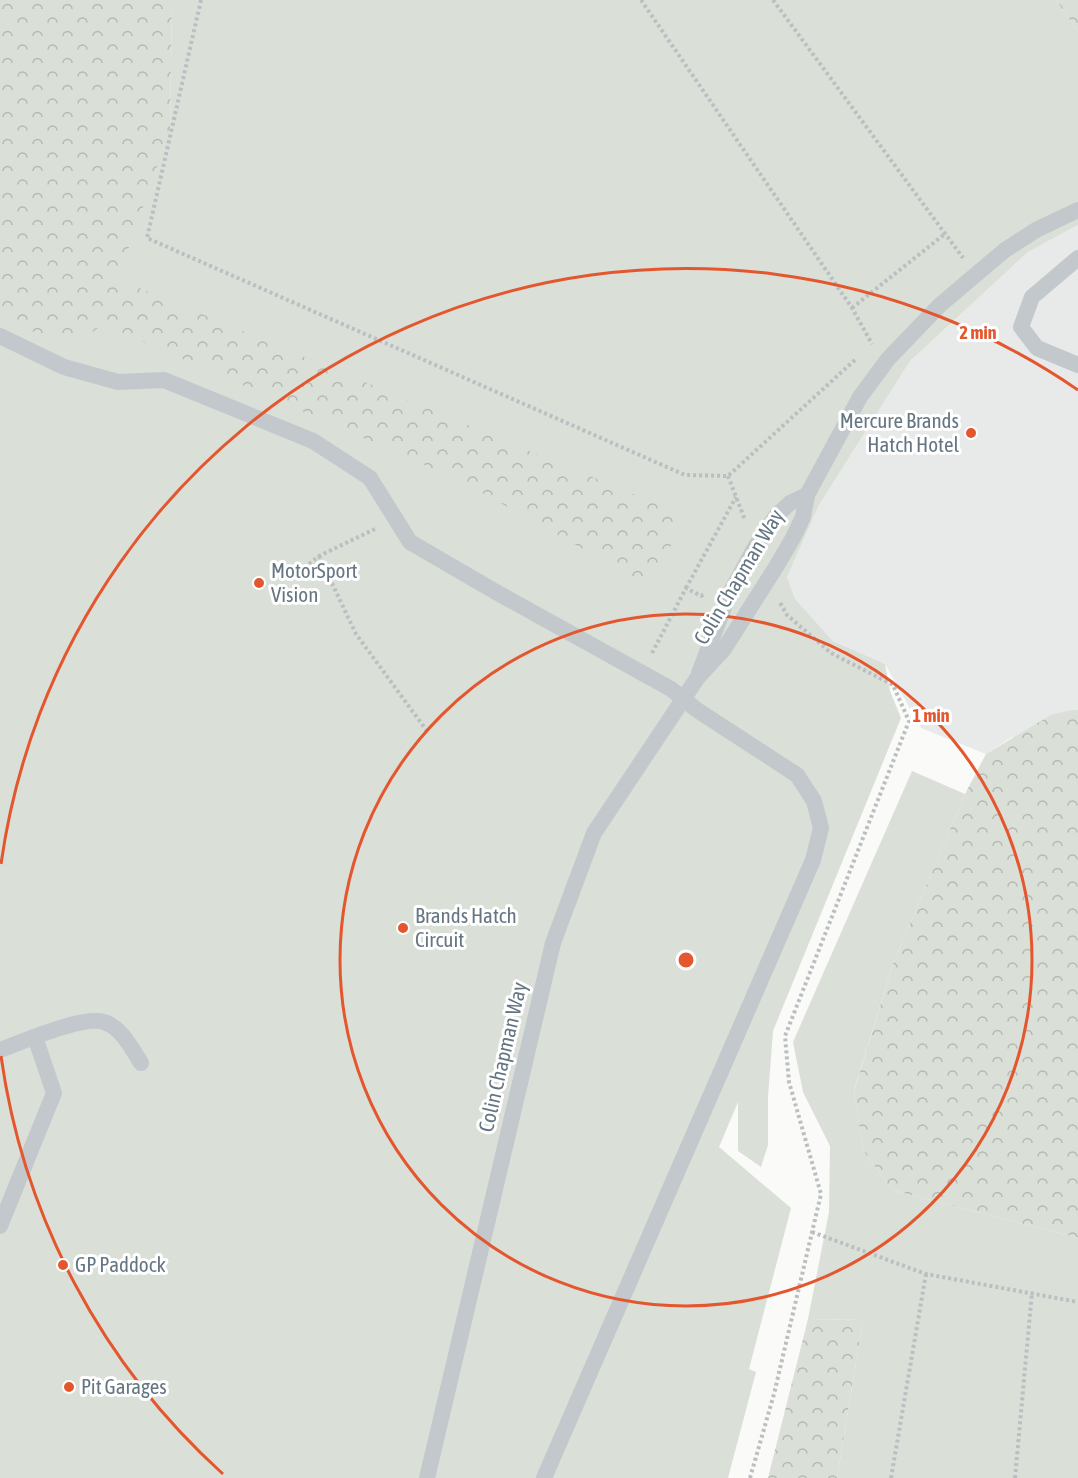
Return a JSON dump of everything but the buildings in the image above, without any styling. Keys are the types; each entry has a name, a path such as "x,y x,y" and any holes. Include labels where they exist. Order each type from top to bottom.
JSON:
{"lane":[{"name":"Colin Chapman Way","path":"427,1478 553,943 594,833 698,677 724,649 794,538 803,517 807,495 860,397 888,359 940,304 1005,250 1036,230 1078,210"},
{"path":"1078,258 1032,297 1021,327 1037,348 1078,365"},
{"path":"0,336 64,367 118,382 164,380 313,441 370,478 410,542 671,689 697,710 797,775 814,801 821,828 813,860 543,1478"},
{"name":"Colin Chapman Way","path":"698,677 728,597 755,547 776,516 790,503 807,495"},
{"path":"0,1050 75,1023 104,1021 123,1034 141,1063"},
{"path":"0,1226 54,1093 35,1037"}],"path":[{"path":"201,0 147,238 685,475 728,476 873,344"},
{"path":"641,0 852,308 873,344 888,359"},
{"path":"773,0 946,233 974,275"},
{"path":"852,308 946,233"},
{"path":"728,476 755,547"},
{"path":"642,672 736,497"},
{"path":"309,564 319,556 396,519"},
{"path":"740,530 745,521"},
{"path":"319,556 356,634 427,730"},
{"path":"750,1478 774,1394 821,1194 789,1082 785,1036 909,721 893,685 831,653 787,615 768,579"},
{"path":"686,588 701,596 707,594 709,589"},
{"path":"812,1232 926,1274 1078,1302"},
{"path":"891,1478 926,1274"},
{"path":"1015,1478 1032,1292"}],"shaded area":[{"name":"Mercure Brands Hatch Hotel","path":"1078,225 1078,761 1012,737 986,754 921,728 885,664 833,641 795,599 787,577 819,505 910,361 1028,252"}],"green space":[{"path":"0,0 172,0 170,129 118,279 671,510 676,537 648,585 459,480 103,324 73,347 0,319"},
{"name":"Brands Hatch Circuit","path":"172,0 1056,0 1078,32 1078,225 1028,252 910,361 819,505 787,577 795,599 833,641 885,664 890,691 901,718 773,1031 768,1097 768,1145 761,1167 738,1151 738,1102 719,1147 791,1208 749,1369 756,1372 728,1478 0,1478 0,277 170,129"},
{"path":"1056,0 1078,0 1078,32"},
{"path":"1078,710 1078,1238 892,1190 863,1150 854,1091 893,964 965,794 986,754 1051,715"},
{"path":"912,771 965,794 893,964 854,1090 863,1150 892,1190 1078,1238 1078,1478 837,1478 863,1320 808,1319 829,1212 830,1146 803,1092 793,1042"},
{"path":"808,1319 863,1320 837,1478 768,1478"}],"place":[{"name":"Mercure Brands Hatch Hotel","path":"971,433"},
{"name":"MotorSport Vision","path":"259,583"},
{"name":"Brands Hatch Circuit","path":"403,928"},
{"name":"GP Paddock","path":"63,1265"},
{"name":"Pit Garages","path":"69,1387"}]}
